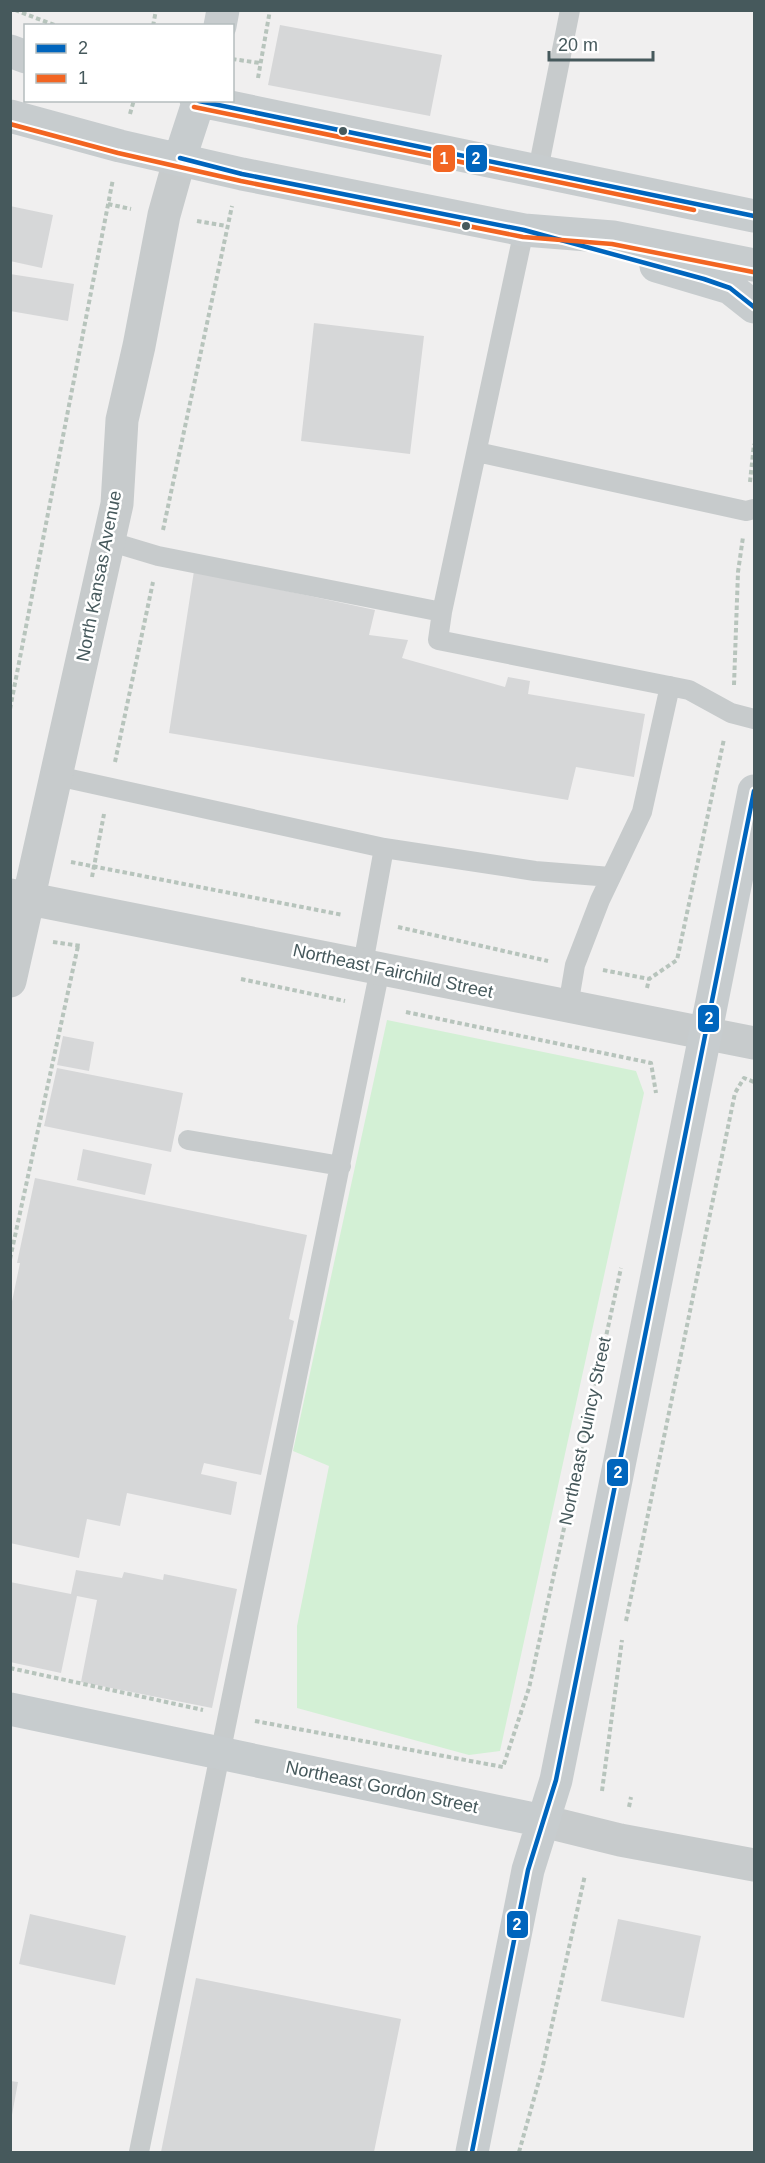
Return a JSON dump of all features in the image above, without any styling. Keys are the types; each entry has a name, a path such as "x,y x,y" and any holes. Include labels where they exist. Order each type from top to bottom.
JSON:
{"main road":[{"name":"North Kansas Avenue","path":"180,158 198,102"},
{"path":"202,102 754,216"},
{"path":"10,116 120,146 242,174 524,230 704,279 730,288 754,308"},
{"path":"524,230 613,237 754,265"},
{"name":"Northeast Quincy Street","path":"472,2152 528,1870 556,1780 754,791"},
{"name":"Northeast Gordon Street","path":"10,1709 219,1751 543,1821"}],"street":[{"name":"North Kansas Avenue","path":"10,981 21,897 40,859 117,504 122,420 140,346 164,215 180,158"},
{"name":"Northeast Fairchild Street","path":"21,897 754,1043"},
{"name":"Northeast Gordon Street","path":"543,1821 620,1840 754,1865"}],"lane":[{"path":"538,170 570,10"},
{"path":"524,230 442,612 438,640 689,690 731,713 754,719"},
{"path":"477,452 750,510"},
{"path":"108,541 158,556 442,612"},
{"path":"567,1006 575,965 611,877 642,812 670,686"},
{"path":"57,776 384,848 535,871 611,877"},
{"path":"139,2152 219,1751 341,1166 372,966 372,921 384,848"},
{"path":"188,1140 341,1166"}],"path":[{"path":"15,10 52,24"},
{"path":"253,114 270,10"},
{"path":"234,59 260,63"},
{"path":"10,709 120,146 133,102"},
{"path":"10,1259 86,911 226,226 242,174"},
{"path":"632,1059 649,979 677,960 731,713 738,572 750,510 754,444"},
{"path":"40,859 94,865 649,979"},
{"path":"396,1010 651,1063 657,1091 654,1103"},
{"path":"602,1791 622,1641 735,1093 744,1078 754,1082"},
{"name":"Northeast Quincy Street","path":"504,1767 529,1688 621,1265"},
{"path":"519,2152 542,2070 585,1875"}],"green space":[{"path":"387,1020 636,1071 644,1093 500,1751 469,1755 297,1708 297,1626 329,1466 293,1451"}],"building":[{"path":"280,25 442,55 430,116 268,85"},
{"path":"10,206 53,215 42,268 10,261"},
{"path":"10,274 74,284 68,321 10,311"},
{"path":"314,323 424,336 410,454 301,441"},
{"path":"194,571 375,610 369,635 408,640 402,658 505,687 508,677 530,681 528,694 645,714 634,777 576,767 568,800 169,733"},
{"path":"63,1036 94,1042 89,1071 57,1065"},
{"path":"57,1068 183,1093 171,1152 44,1126"},
{"path":"83,1149 152,1164 145,1195 77,1180"},
{"path":"35,1178 307,1235 289,1319 294,1321 261,1475 204,1463 201,1474 237,1482 231,1515 127,1493 120,1526 87,1519 79,1558 10,1543 10,1311 20,1263 17,1263"},
{"path":"76,1570 122,1578 124,1572 163,1580 164,1574 237,1589 212,1708 81,1682 97,1600 77,1596 61,1673 10,1662 10,1582 71,1594"},
{"path":"30,1914 126,1936 115,1985 19,1964"},
{"path":"618,1919 701,1936 684,2018 601,2001"},
{"path":"196,1978 401,2019 374,2152 161,2152"},
{"path":"10,2081 18,2082 12,2115 10,2115"}],"transit line":[{"name":"2","path":"204,102 754,216"},
{"name":"1","path":"194,107 694,210"},
{"name":"1","path":"10,124 118,153 241,181 523,237 612,244 753,272"},
{"name":"2","path":"180,158 242,174 524,230 704,279 730,288 754,307"},
{"name":"2","path":"472,2152 528,1870 556,1780 754,791"}]}
